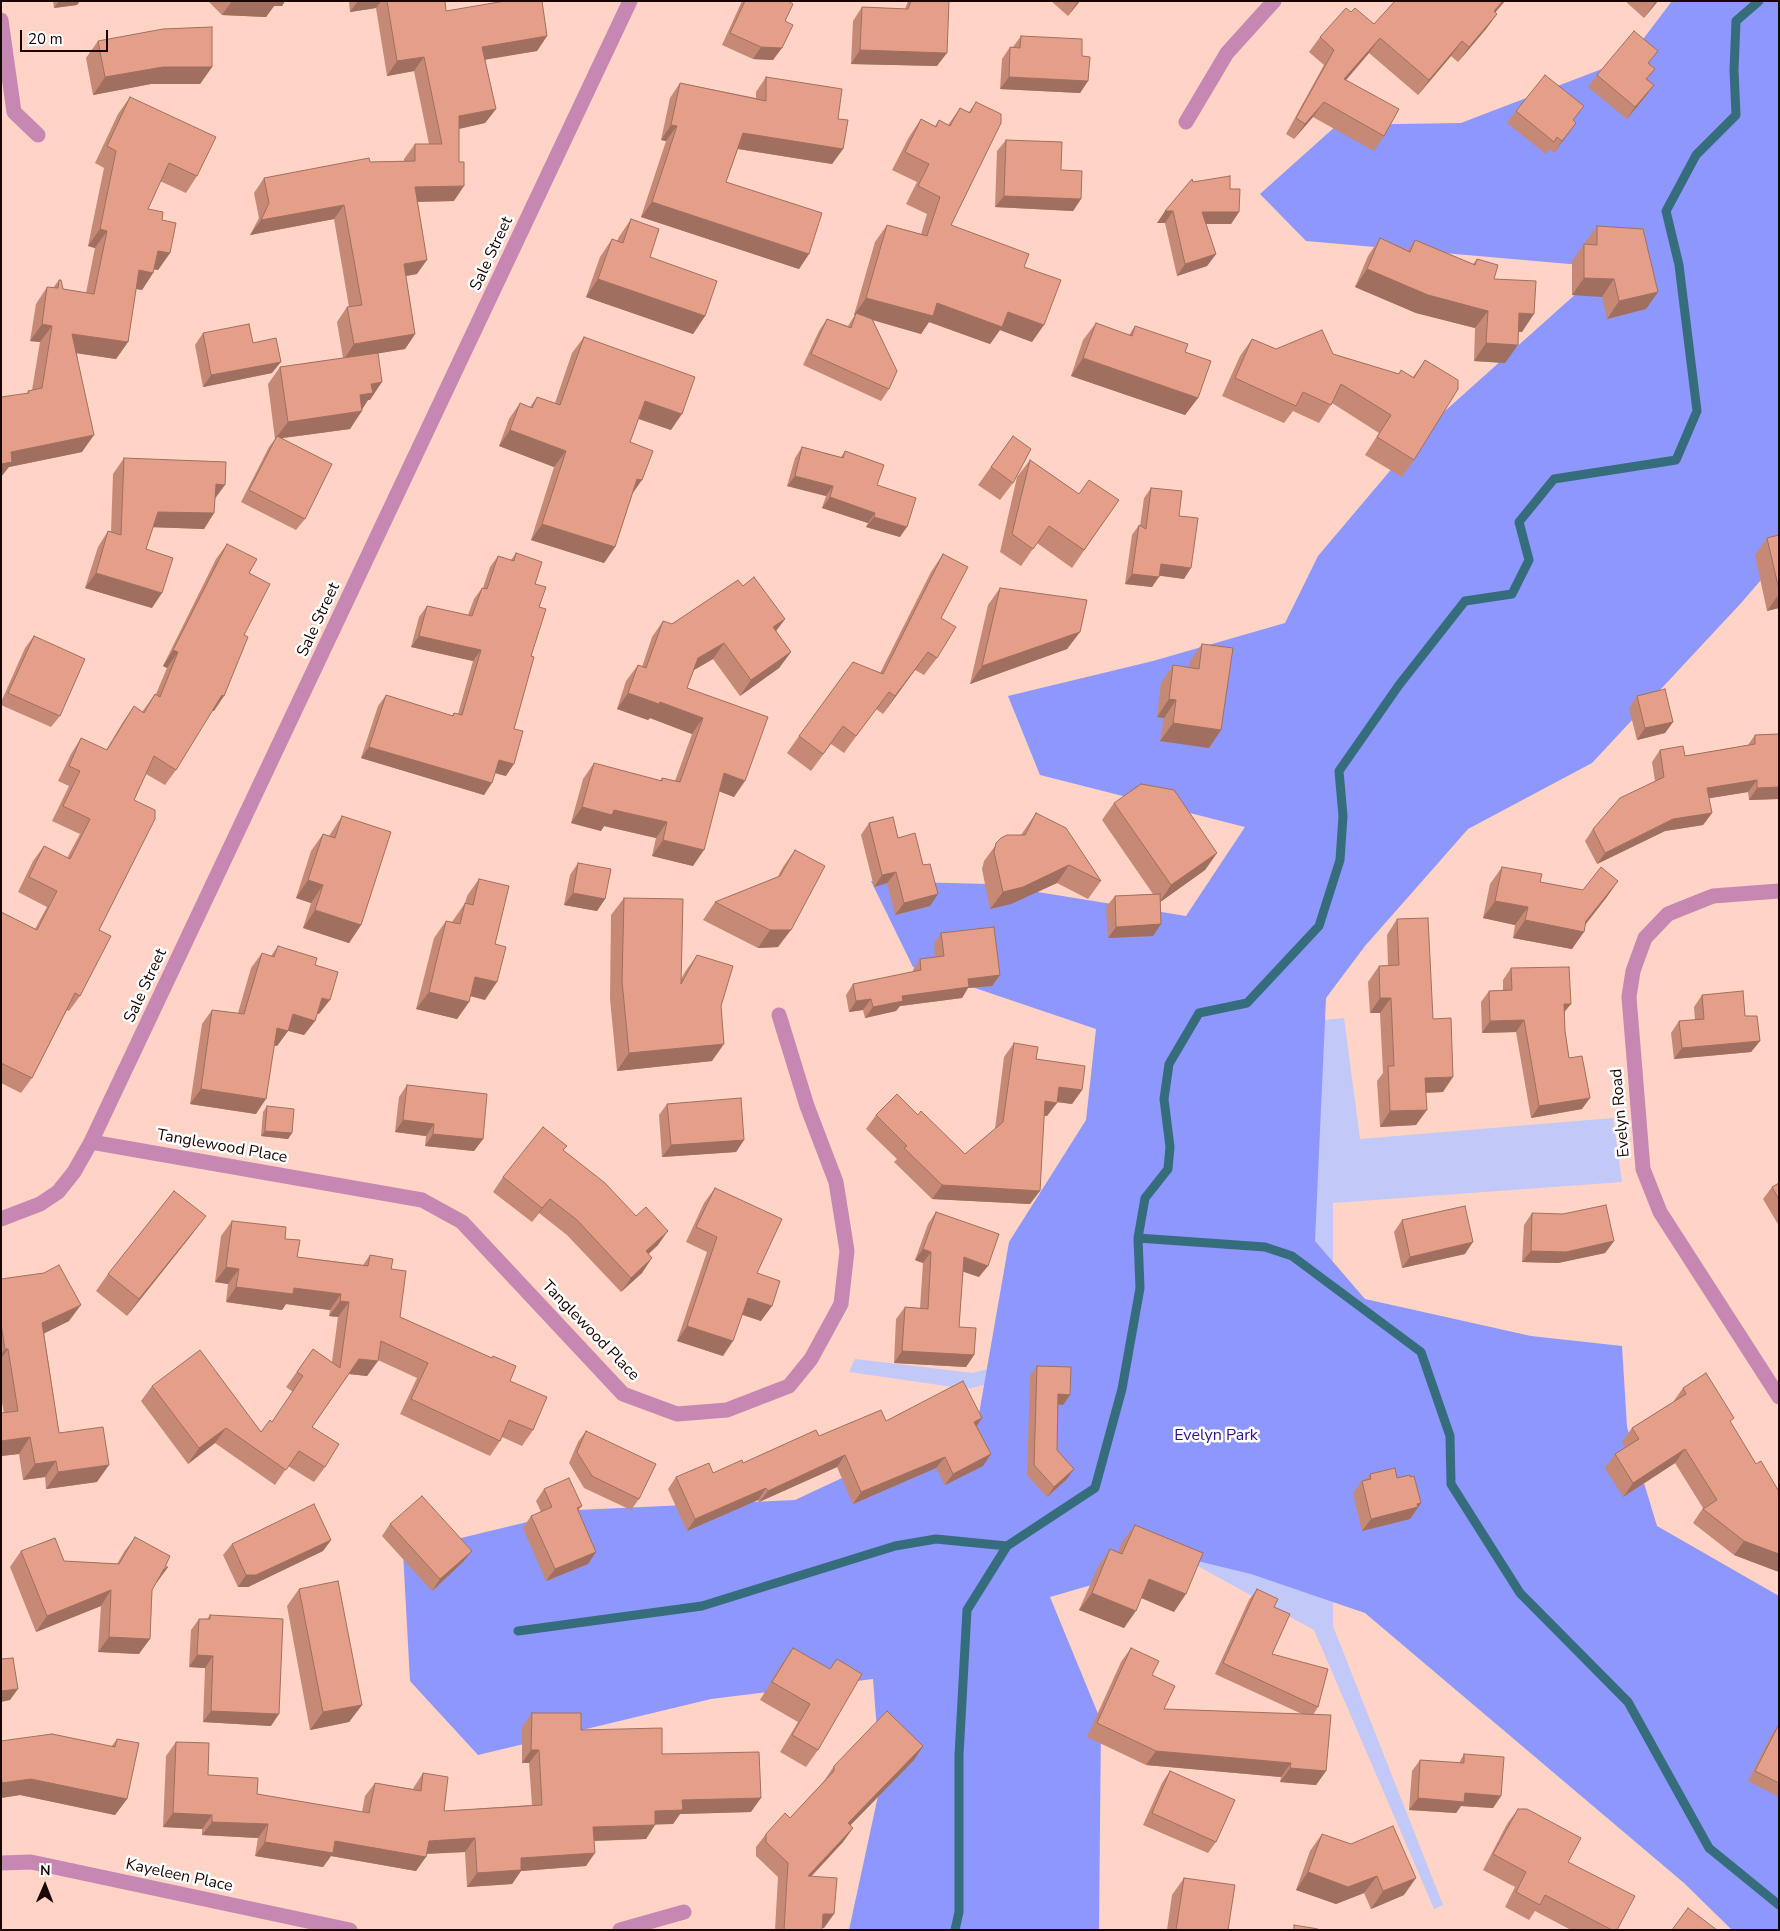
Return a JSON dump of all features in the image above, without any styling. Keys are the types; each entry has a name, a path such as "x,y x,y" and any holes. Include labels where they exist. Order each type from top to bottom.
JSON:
{"street":[{"name":"Sale Street","path":"1,1219 40,1204 58,1192 74,1172 92,1142 630,1"},
{"path":"1186,122 1227,53 1274,1"},
{"path":"1,20 14,112 38,135"},
{"name":"Evelyn Road","path":"1779,891 1713,896 1668,914 1645,938 1633,971 1629,997 1643,1169 1660,1212 1779,1397"},
{"name":"Tanglewood Place","path":"92,1142 422,1200 462,1222 623,1394 677,1414 726,1410 789,1386 811,1360 841,1304 847,1252 836,1182 807,1106 779,1015"},
{"name":"Kayeleen Place","path":"1,1863 31,1862 350,1930"},
{"path":"620,1930 684,1912"}],"green space":[{"path":"1672,1 1779,1 1779,559 1742,602 1592,763 1468,829 1365,946 1326,998 1315,1241 1365,1299 1531,1336 1622,1346 1627,1427 1657,1526 1779,1596 1779,1930 1732,1930 1684,1883 1365,1613 1251,1574 1185,1558 1050,1597 1101,1721 1099,1930 849,1930 881,1782 873,1679 711,1699 478,1755 410,1681 403,1552 577,1510 795,1500 979,1414 1009,1242 1086,1120 1096,1029 913,967 871,881 988,884 1186,916 1245,827 1040,775 1008,696 1153,661 1285,623 1318,556 1427,427 1578,292 1581,265 1306,241 1260,194 1337,125 1461,123 1628,59"},
{"name":"Evelyn Park","path":"1344,1018 1360,1139 1613,1118 1622,1182 1333,1203 1333,1626 1443,1905 1434,1909 1314,1630 1087,1505 1117,1352 967,1389 849,1372 855,1359 973,1373 1117,1334 1176,1034"}],"building":[{"path":"387,1 445,1 446,11 505,1 542,1 547,36 482,47 496,109 459,116 459,162 464,162 464,186 415,187 427,260 404,264 415,334 354,344 347,307 362,305 344,205 261,220 269,203 264,178 369,158 370,162 415,161 415,144 442,144 424,57 397,61"},
{"path":"745,1 788,1 793,4 785,21 793,25 782,48 761,47 730,33"},
{"path":"911,1 949,1 947,53 860,50 862,7 908,9"},
{"path":"1395,1 1503,1 1494,11 1497,14 1469,47 1462,41 1429,80 1380,38 1344,79 1399,109 1384,136 1324,102 1305,124 1296,118 1334,50 1320,37 1346,8 1351,12 1355,8 1374,24"},
{"path":"212,27 212,67 163,67 105,77 98,41 163,29"},
{"path":"1634,31 1658,51 1648,63 1655,69 1646,79 1654,85 1635,107 1597,75"},
{"path":"1021,36 1082,39 1082,56 1090,57 1088,81 1009,77 1010,47 1020,48"},
{"path":"1545,75 1584,106 1573,120 1576,123 1562,141 1557,137 1554,142 1516,111"},
{"path":"766,77 842,89 838,119 848,120 843,149 743,133 726,182 822,213 809,254 652,202 677,126 671,125 680,83 766,101"},
{"path":"130,97 216,137 197,176 169,163 148,209 163,212 162,220 176,223 170,253 158,251 153,273 139,270 128,342 72,334 94,435 11,452 12,462 1,464 1,397 29,393 28,391 42,388 52,326 42,324 47,287 58,288 59,280 61,280 63,289 94,294 107,231 100,229 116,151 107,146"},
{"path":"976,102 1001,114 1001,123 951,225 1029,254 1024,267 1061,280 1044,325 1008,312 1002,327 937,303 933,316 866,298 887,225 927,236 940,197 918,186 929,164 905,152 921,119 936,127 939,120 950,126 960,108 970,113"},
{"path":"1006,140 1062,142 1061,170 1082,171 1081,199 1004,196"},
{"path":"1230,176 1230,189 1240,189 1239,212 1202,212 1216,254 1185,264 1173,211 1165,211 1192,179 1193,182"},
{"path":"631,219 659,229 650,257 717,281 705,316 598,279 612,239 623,243"},
{"path":"1597,226 1643,229 1658,292 1619,301 1614,279 1584,278 1584,244 1597,245"},
{"path":"1380,238 1410,252 1415,240 1475,265 1477,259 1498,265 1494,279 1536,281 1534,314 1519,313 1518,345 1486,343 1488,311 1428,295 1367,269"},
{"path":"856,313 872,319 897,371 889,389 811,354 827,319 851,328"},
{"path":"1096,323 1132,336 1135,326 1188,344 1185,352 1211,361 1198,398 1083,358"},
{"path":"249,324 253,343 276,338 281,362 211,375 203,333"},
{"path":"1322,330 1333,354 1399,374 1401,370 1414,378 1425,360 1458,380 1458,389 1414,460 1377,437 1391,415 1341,384 1331,405 1303,392 1296,406 1235,378 1252,339 1276,349"},
{"path":"584,337 695,377 682,414 645,401 630,442 653,451 642,480 637,479 615,547 542,524 566,451 510,430 520,403 532,408 537,397 560,405"},
{"path":"378,353 382,382 371,384 373,393 360,395 362,411 288,422 280,367"},
{"path":"277,436 332,464 305,519 249,490"},
{"path":"1013,436 1031,449 1013,483 991,467"},
{"path":"802,447 843,458 845,451 884,465 877,485 916,498 907,527 874,517 875,513 830,497 833,486 795,476"},
{"path":"124,458 226,462 225,485 216,484 214,513 158,512 146,549 173,558 162,593 96,573 108,531 121,535"},
{"path":"1030,460 1079,494 1089,480 1119,500 1084,550 1049,526 1033,549 1012,534"},
{"path":"1151,488 1182,491 1179,516 1198,518 1191,568 1161,564 1159,577 1132,574 1139,525 1146,529"},
{"path":"1779,535 1779,590 1767,538"},
{"path":"227,544 257,559 249,573 270,584 244,635 248,637 224,696 222,695 176,770 154,756 134,800 155,810 155,819 99,930 111,936 80,996 75,993 32,1078 1,1063 1,912 37,930 57,891 29,877 44,846 70,859 90,819 63,806 80,771 69,766 81,738 107,750 134,706 144,713 155,694 160,697 178,652 173,650"},
{"path":"516,553 542,562 535,584 546,587 539,607 546,609 531,656 534,657 514,729 523,731 514,764 499,760 492,783 369,747 386,695 453,716 454,713 462,715 481,650 419,636 427,606 472,616 482,588 487,589 498,556 514,561"},
{"path":"943,554 968,567 941,618 956,627 937,658 928,652 895,696 889,692 856,736 843,726 823,754 799,736 853,662 883,674"},
{"path":"754,577 785,619 773,627 791,652 751,680 724,643 698,658 687,688 768,717 745,781 724,773 704,850 663,840 667,822 614,810 612,815 582,807 594,763 662,781 662,778 680,782 703,718 660,702 659,704 628,693 638,665 646,668 663,621 672,624 738,580 743,586"},
{"path":"1000,588 1087,600 1080,632 982,666"},
{"path":"34,636 85,659 60,716 8,693"},
{"path":"1202,644 1233,648 1221,730 1173,723 1176,700 1169,699 1173,665 1199,669"},
{"path":"1665,689 1673,722 1645,728 1637,696"},
{"path":"1779,734 1779,787 1757,788 1757,780 1707,788 1712,813 1673,819 1605,853 1593,829 1620,798 1664,777 1660,750 1683,746 1685,756 1755,744 1755,735"},
{"path":"1141,784 1174,790 1217,853 1171,885 1114,803"},
{"path":"1036,813 1066,828 1101,881 1069,865 1023,887 1003,892 994,852 996,843 1007,835 1025,835"},
{"path":"342,816 391,832 361,925 315,910 323,885 308,880 323,834 335,838"},
{"path":"893,817 898,838 915,833 923,865 930,864 938,894 904,903 896,872 882,875 869,823"},
{"path":"795,850 825,866 791,930 770,930 715,902 780,876"},
{"path":"578,863 611,869 605,899 573,893"},
{"path":"1502,867 1542,874 1540,882 1583,890 1601,867 1618,881 1586,921 1584,932 1525,920 1528,907 1495,901"},
{"path":"479,879 509,886 495,944 506,947 497,982 475,977 469,1002 429,992 446,921 460,924 465,903 473,905"},
{"path":"1160,894 1161,924 1116,927 1115,896"},
{"path":"624,898 683,899 681,984 697,955 733,966 721,1006 724,1044 629,1053 622,981"},
{"path":"1428,918 1433,1019 1451,1018 1453,1077 1425,1078 1427,1110 1390,1111 1388,1066 1394,1066 1391,998 1380,998 1379,966 1399,965 1397,919"},
{"path":"994,927 1000,975 968,979 969,987 902,996 903,1001 873,1007 871,999 856,1001 853,984 921,970 920,959 944,956 941,933"},
{"path":"278,946 317,958 315,965 338,972 330,1000 322,998 315,1021 293,1014 288,1031 277,1028 266,1099 201,1089 212,1010 244,1014 262,953 274,957"},
{"path":"1569,967 1571,1004 1564,1004 1569,1058 1582,1056 1590,1098 1539,1106 1524,1020 1490,1021 1489,991 1512,990 1511,968"},
{"path":"1743,991 1745,1016 1757,1016 1760,1041 1682,1048 1679,1021 1704,1019 1702,995"},
{"path":"1014,1043 1038,1047 1036,1059 1085,1066 1082,1090 1059,1087 1057,1103 1045,1101 1040,1191 942,1185 904,1148 907,1146 876,1115 897,1094 918,1115 921,1111 965,1154 1003,1122"},
{"path":"407,1085 487,1094 483,1139 433,1134 434,1124 403,1120"},
{"path":"741,1098 744,1140 671,1145 667,1104"},
{"path":"267,1106 294,1109 292,1133 265,1131"},
{"path":"543,1127 567,1146 563,1150 605,1183 636,1216 646,1207 668,1231 646,1251 652,1258 631,1278 577,1220 550,1199 542,1208 503,1177"},
{"path":"1779,1183 1779,1200 1772,1187"},
{"path":"715,1188 782,1219 757,1273 780,1281 772,1306 748,1298 733,1341 687,1326 717,1237 696,1227"},
{"path":"174,1191 206,1216 139,1299 108,1274"},
{"path":"1606,1205 1614,1241 1566,1252 1531,1251 1532,1213 1563,1214"},
{"path":"1465,1206 1473,1242 1410,1257 1402,1220"},
{"path":"936,1212 999,1234 988,1266 964,1257 959,1327 976,1328 974,1355 902,1351 905,1307 928,1309 931,1252 923,1249"},
{"path":"232,1221 286,1227 285,1239 300,1240 297,1257 368,1266 370,1255 393,1259 391,1269 406,1271 400,1317 492,1358 493,1356 516,1366 510,1381 547,1397 533,1430 509,1420 500,1441 411,1399 428,1363 381,1341 378,1361 359,1359 312,1427 339,1444 325,1467 299,1451 286,1470 226,1428 199,1448 152,1386 200,1350 261,1432 270,1420 272,1422 303,1376 297,1372 313,1349 340,1368 349,1302 340,1301 341,1294 294,1288 293,1294 236,1287 239,1269 226,1267"},
{"path":"59,1265 81,1305 42,1323 59,1433 103,1427 109,1465 58,1472 56,1461 35,1464 30,1437 1,1441 1,1413 18,1411 8,1349 5,1349 1,1324 1,1279 44,1273"},
{"path":"1037,1366 1071,1367 1070,1395 1058,1394 1057,1450 1074,1469 1054,1487 1034,1465"},
{"path":"1706,1373 1734,1418 1730,1421 1756,1464 1761,1461 1779,1490 1779,1554 1744,1541 1703,1509 1717,1500 1685,1449 1633,1483 1615,1454 1639,1439 1632,1428 1686,1394 1683,1388"},
{"path":"963,1381 982,1418 974,1422 991,1454 953,1474 945,1457 861,1492 845,1455 768,1491 766,1488 695,1519 676,1477 709,1463 713,1473 742,1460 743,1463 816,1430 819,1436 881,1410 886,1421"},
{"path":"586,1431 656,1464 639,1499 592,1476 577,1452"},
{"path":"1395,1468 1397,1478 1414,1476 1421,1503 1417,1504 1418,1507 1371,1519 1362,1481 1371,1479 1370,1474"},
{"path":"569,1478 582,1506 577,1508 596,1552 555,1569 531,1516 552,1507 544,1489"},
{"path":"422,1496 472,1551 440,1579 390,1524"},
{"path":"314,1504 331,1540 256,1575 246,1575 232,1544"},
{"path":"1135,1525 1203,1553 1186,1594 1149,1579 1136,1611 1092,1593 1110,1549 1122,1554"},
{"path":"135,1537 170,1556 165,1567 168,1567 164,1569 152,1590 150,1639 109,1637 111,1590 47,1616 21,1551 55,1538 64,1561 119,1564"},
{"path":"338,1581 362,1705 323,1712 299,1589"},
{"path":"1257,1589 1278,1599 1274,1607 1290,1614 1272,1654 1328,1669 1318,1707 1223,1663"},
{"path":"210,1615 283,1619 279,1714 211,1711 213,1656 197,1655 199,1619 210,1619"},
{"path":"793,1648 830,1669 837,1659 862,1674 818,1750 792,1735 810,1704 772,1682"},
{"path":"1131,1648 1159,1661 1152,1675 1175,1686 1164,1709 1331,1715 1326,1771 1290,1768 1291,1763 1156,1751 1097,1723"},
{"path":"13,1658 18,1689 1,1691 1,1659"},
{"path":"887,1711 923,1746 848,1823 853,1828 808,1876 837,1878 834,1914 823,1914 822,1930 784,1930 788,1863 766,1842 766,1834 785,1813 790,1818 834,1771 834,1766"},
{"path":"532,1713 581,1713 581,1730 662,1728 662,1754 759,1752 761,1798 682,1800 683,1810 655,1811 655,1825 593,1827 595,1853 521,1858 521,1870 477,1873 475,1838 429,1841 426,1857 335,1841 333,1853 265,1842 268,1824 212,1822 212,1815 173,1813 176,1742 209,1743 208,1775 258,1778 257,1794 369,1813 375,1783 421,1791 423,1773 448,1777 444,1811 542,1805 539,1750 531,1750"},
{"path":"1779,1724 1779,1783 1755,1771"},
{"path":"52,1734 115,1747 117,1739 139,1743 127,1799 31,1779 2,1783 1,1741"},
{"path":"1464,1754 1504,1757 1501,1796 1465,1793 1464,1802 1418,1798 1420,1760 1464,1763"},
{"path":"1170,1771 1235,1800 1216,1842 1152,1813"},
{"path":"1518,1809 1527,1809 1581,1838 1568,1862 1635,1896 1617,1930 1612,1930 1545,1895 1540,1905 1516,1892 1526,1872 1493,1854"},
{"path":"1393,1826 1416,1878 1383,1891 1377,1876 1348,1887 1308,1872 1322,1834 1351,1844"},
{"path":"1184,1878 1235,1885 1228,1930 1176,1930"},
{"path":"1688,1908 1717,1930 1672,1930"},
{"path":"1294,1925 1318,1929 1294,1930"}],"waterway":[{"path":"955,1930 959,1912 959,1755 967,1610 1007,1546 1095,1488 1122,1389 1140,1288 1138,1238 1145,1198 1168,1169 1170,1147 1164,1099 1169,1064 1199,1013 1247,1003 1319,926 1340,860 1343,816 1339,771 1399,685 1465,601 1512,594 1529,560 1519,522 1554,479 1676,460 1697,411 1679,265 1666,211 1696,155 1736,115 1734,70 1736,21 1759,1"},
{"path":"1138,1238 1265,1247 1292,1256 1421,1352 1450,1436 1451,1484 1520,1593 1628,1702 1709,1848 1779,1905"},
{"path":"518,1631 702,1606 895,1546 936,1539 1007,1546"}]}
